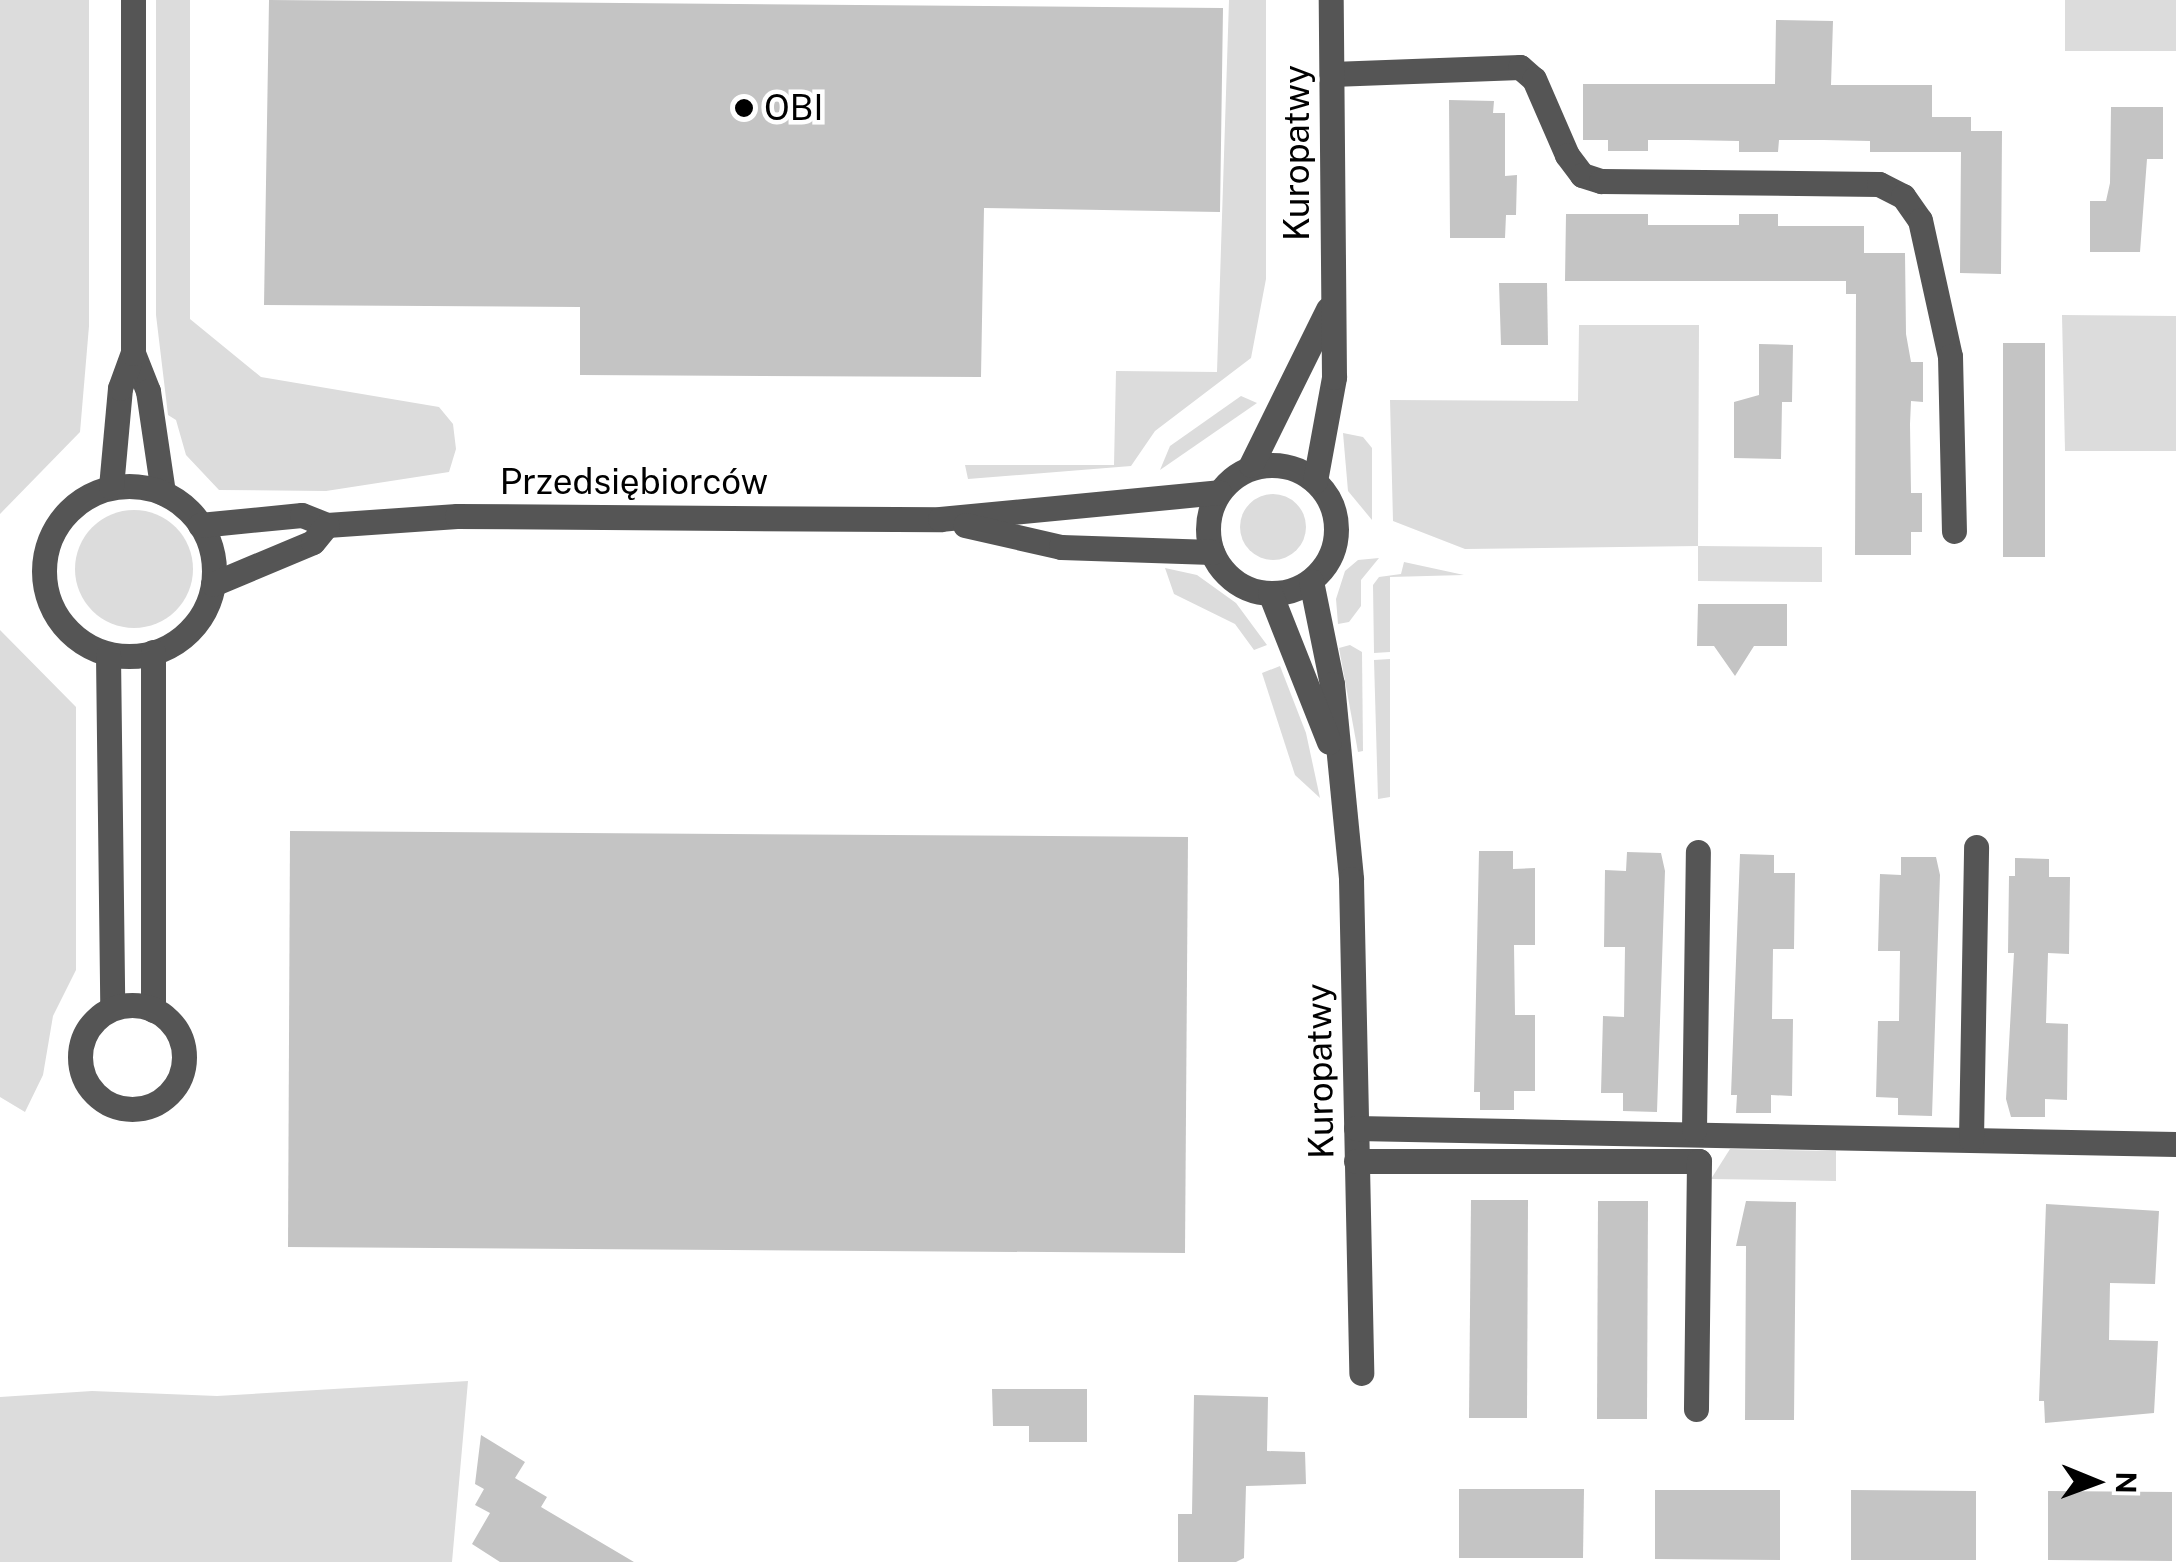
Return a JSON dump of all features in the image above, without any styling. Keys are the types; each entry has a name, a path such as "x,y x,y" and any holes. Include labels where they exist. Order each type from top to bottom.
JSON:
{"street":[{"path":"111,487 120,388 133,352 133,0"},
{"name":"Kuropatwy","path":"1315,480 1334,378 1330,306 1331,0"},
{"path":"1332,74 1520,67 1540,88 1567,155 1582,174 1601,181 1879,184 1903,196 1920,220 1950,356 1954,531"},
{"name":"Kuropatwy","path":"1251,466 1330,306"},
{"path":"133,352 148,391 163,493"},
{"path":"1251,466 1285,466 1315,480 1327,495 1336,530 1324,567 1311,580 1270,594 1236,582 1212,552 1210,512 1220,492 1251,466"},
{"path":"111,487 163,493 200,524 214,563 212,584 197,622 153,652 108,655 56,616 44,567 60,520 74,504 111,487"},
{"name":"Przedsiębiorców","path":"200,524 302,515 328,525 457,516 940,519 1220,492"},
{"name":"Przedsiębiorców","path":"940,519 1061,548 1212,552"},
{"path":"212,584 312,542 328,525"},
{"name":"Kuropatwy","path":"1311,580 1332,684 1351,879 1361,1373"},
{"name":"Kuropatwy","path":"1270,594 1339,768"},
{"path":"153,652 153,1010"},
{"path":"108,655 112,1007 81,1042 82,1071 104,1101 128,1109 156,1104 183,1070 181,1038 153,1010 112,1007"},
{"path":"1971,1140 1976,847"},
{"path":"1694,1130 1698,852"},
{"path":"1356,1128 1694,1130 2176,1144"},
{"path":"1356,1160 1699,1161 1696,1409"}],"shaded area":[{"path":"0,0 89,0 89,326 80,432 0,514"},
{"path":"156,0 190,0 190,319 261,377 439,407 453,424 456,449 449,472 326,491 219,490 186,455 176,420 168,415 156,315"},
{"path":"1229,0 1266,0 1266,279 1251,358 1155,431 1131,466 968,479 965,465 1114,465 1116,371 1217,372"},
{"path":"2065,0 2176,0 2176,51 2065,51"},
{"path":"2062,315 2176,316 2176,451 2065,451"},
{"path":"1579,325 1699,325 1698,546 1465,549 1393,521 1390,400 1578,401"},
{"path":"1241,396 1257,403 1160,470 1170,446"},
{"path":"1343,433 1363,437 1372,448 1372,520 1348,491"},
{"path":"1273,494 1296,504 1306,527 1296,550 1273,560 1250,550 1240,527 1250,504"},
{"path":"134,510 167,520 183,536 193,569 183,602 167,618 134,628 101,618 85,602 75,569 85,536 101,520"},
{"path":"1698,546 1822,547 1822,582 1698,581"},
{"path":"1379,558 1361,580 1361,606 1349,622 1338,624 1336,599 1345,571 1358,560"},
{"path":"1404,562 1464,575 1390,577 1390,652 1374,653 1373,585 1379,577 1401,574"},
{"path":"1165,568 1197,575 1236,603 1267,645 1254,650 1235,624 1174,594"},
{"path":"0,630 76,707 76,970 53,1016 43,1075 25,1112 0,1097"},
{"path":"1350,645 1362,652 1363,751 1358,752 1339,648"},
{"path":"1390,659 1390,797 1378,799 1374,660"},
{"path":"1280,666 1306,733 1320,798 1295,775 1262,673"},
{"path":"1730,1149 1836,1151 1836,1181 1711,1179"},
{"path":"468,1381 452,1562 0,1562 0,1397 92,1391 217,1396"}],"building":[{"name":"OBI","path":"269,0 1223,8 1220,212 984,208 981,377 580,375 580,307 264,305"},
{"path":"1776,20 1833,21 1831,85 1932,85 1932,117 1971,117 1971,131 2002,131 2001,274 1960,273 1961,152 1870,152 1870,141 1824,140 1779,140 1778,152 1739,152 1739,141 1687,140 1648,140 1648,151 1608,151 1608,140 1583,140 1583,84 1775,84"},
{"path":"1449,100 1494,101 1493,113 1505,113 1505,176 1517,175 1516,215 1506,215 1505,238 1450,238"},
{"path":"2111,107 2163,107 2163,159 2147,159 2140,252 2090,252 2090,201 2106,201 2110,183"},
{"path":"1566,214 1648,214 1648,225 1739,225 1739,214 1778,214 1778,226 1864,226 1864,253 1905,253 1906,334 1911,362 1923,362 1923,402 1911,401 1911,493 1922,493 1922,532 1911,532 1911,555 1855,555 1856,294 1846,294 1846,281 1565,281"},
{"path":"1499,283 1547,283 1548,345 1501,345"},
{"path":"2003,343 2045,343 2045,557 2003,557"},
{"path":"1759,344 1793,345 1792,402 1782,402 1781,459 1734,458 1734,402 1759,395"},
{"path":"1698,604 1787,604 1787,646 1754,646 1735,676 1714,646 1697,646"},
{"path":"290,831 1188,837 1185,1253 288,1247"},
{"path":"1479,851 1513,851 1513,869 1535,868 1535,945 1514,945 1515,1015 1535,1015 1535,1091 1514,1091 1514,1110 1480,1110 1480,1092 1474,1092"},
{"path":"1627,852 1661,853 1665,871 1657,1112 1623,1111 1623,1093 1601,1093 1603,1016 1624,1017 1625,947 1604,947 1605,870 1626,871"},
{"path":"1740,854 1774,855 1774,873 1795,873 1794,949 1773,949 1772,1019 1793,1019 1792,1096 1771,1095 1771,1113 1736,1113 1737,1095 1731,1095"},
{"path":"1901,857 1936,857 1940,875 1932,1116 1898,1115 1898,1098 1876,1097 1878,1021 1899,1021 1900,951 1878,951 1880,874 1901,875"},
{"path":"2015,858 2049,859 2049,877 2070,877 2069,954 2048,953 2046,1023 2068,1024 2067,1100 2045,1099 2045,1117 2011,1117 2006,1099 2014,953 2008,953 2009,876 2015,876"},
{"path":"1471,1200 1528,1200 1527,1418 1469,1418"},
{"path":"1598,1201 1648,1201 1647,1419 1597,1419"},
{"path":"1746,1201 1796,1202 1794,1420 1745,1420 1746,1246 1736,1246"},
{"path":"2046,1204 2159,1211 2155,1284 2110,1283 2109,1340 2158,1341 2154,1413 2045,1423 2044,1401 2039,1401"},
{"path":"992,1389 1087,1389 1087,1442 1029,1442 1029,1426 993,1426"},
{"path":"1194,1395 1268,1397 1267,1451 1305,1452 1306,1484 1246,1486 1244,1558 1236,1562 1178,1562 1178,1514 1192,1514"},
{"path":"481,1435 525,1462 515,1478 547,1497 541,1507 634,1562 500,1562 472,1544 490,1513 475,1505 484,1489 475,1484"},
{"path":"1459,1489 1584,1489 1583,1558 1459,1558"},
{"path":"1655,1490 1780,1490 1780,1560 1655,1559"},
{"path":"1851,1490 1976,1491 1976,1560 1851,1560"},
{"path":"2048,1491 2172,1492 2172,1561 2048,1560"}],"place":[{"name":"OBI","path":"744,108"}]}
